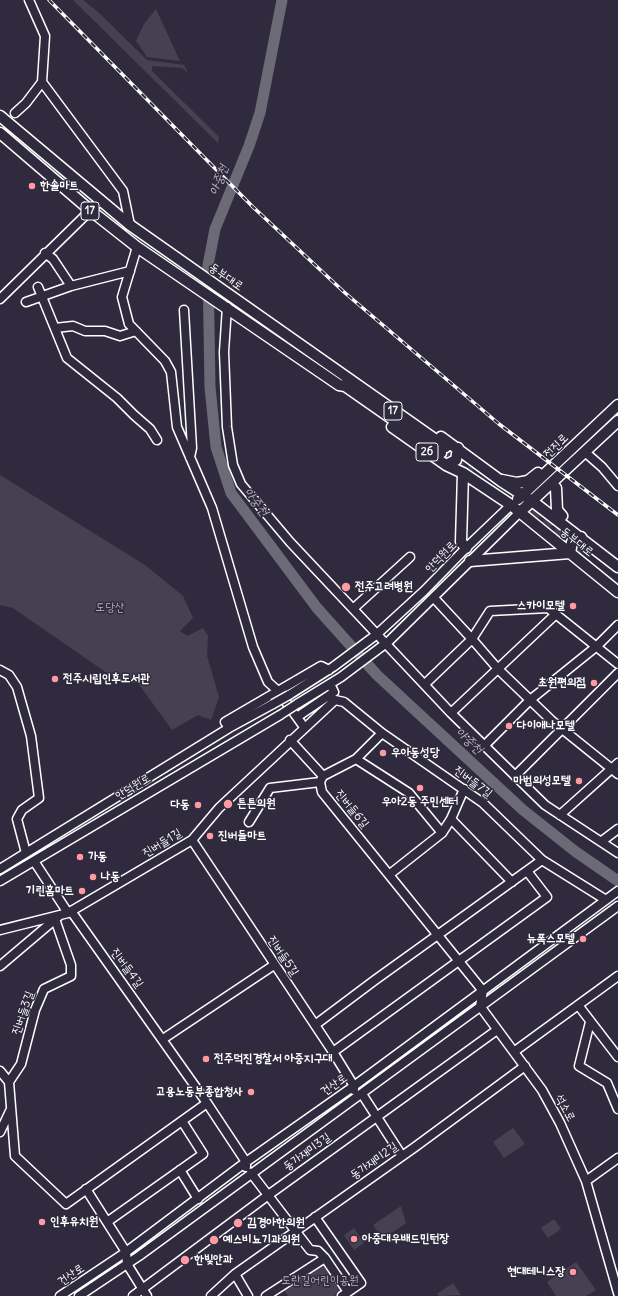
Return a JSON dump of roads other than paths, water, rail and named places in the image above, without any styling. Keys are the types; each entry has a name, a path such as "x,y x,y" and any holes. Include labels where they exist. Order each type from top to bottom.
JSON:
{"main road":[{"name":"동부대로","path":"0,116 130,226 342,372 344,376 444,450 345,386 339,385 224,305 137,248 0,133"},
{"name":"26","path":"342,372 347,373 458,448 501,481"},
{"name":"26","path":"339,385 341,389 368,410 446,465 463,473 520,512"},
{"name":"전진로","path":"511,505 618,405"},
{"name":"전진로","path":"520,512 586,453 618,421"},
{"path":"446,465 456,460 458,448"},
{"path":"501,481 503,479 517,483 528,480 538,472 543,476"},
{"path":"463,473 461,542 466,548"},
{"path":"501,481 522,496 532,501 581,537 618,567"},
{"path":"552,484 556,488 557,510 562,516 558,521"},
{"name":"동부대로","path":"520,512 578,552 618,584"},
{"path":"470,561 578,552 572,542 581,537"},
{"name":"동부대로","path":"578,552 618,574"},
{"name":"동부대로","path":"578,552 618,592"}],"street":[{"path":"15,113 26,103 42,82 45,36 29,0"},
{"path":"42,82 123,191 130,226"},
{"path":"0,299 45,253 101,200"},
{"path":"137,248 122,297 129,324 165,361 171,372 178,427 212,508 258,658 268,682 278,691 304,727"},
{"path":"45,253 53,260 71,286"},
{"path":"26,302 43,298 71,286 130,271"},
{"path":"38,287 71,362 117,398 150,429 157,440"},
{"path":"224,305 227,427 233,465 241,484 290,542 378,634 383,645 425,684 484,746 545,805 602,841 618,853"},
{"path":"184,310 192,448 190,457"},
{"path":"55,328 73,326 85,331 105,331 120,336 136,332"},
{"path":"586,453 602,466 618,486"},
{"name":"안덕원로","path":"0,869 229,728 273,704 331,669 378,634 435,581 466,548 511,505"},
{"name":"안덕원로","path":"0,881 280,715 341,677 383,645 434,598 520,512"},
{"path":"354,608 410,557"},
{"path":"434,598 498,669 530,700 562,729 616,768 560,815"},
{"path":"425,684 472,639 490,611 548,608 618,664"},
{"path":"451,713 556,614"},
{"path":"484,746 530,700 597,646 618,625"},
{"path":"229,728 225,722 321,666 331,669"},
{"path":"0,670 9,675 17,687 31,736 39,798 22,810 17,819 26,853"},
{"path":"515,776 618,673"},
{"path":"297,717 334,692 330,684"},
{"name":"진버들7길","path":"304,727 335,700 344,702 382,733 483,803 542,860 608,898"},
{"name":"진버들1길","path":"0,930 64,915 192,840 219,808 304,727"},
{"path":"249,822 270,788 322,779 356,759 382,733"},
{"name":"진버들6길","path":"290,740 322,779 322,792 390,874 483,991"},
{"path":"356,759 408,793 442,833"},
{"path":"390,874 442,833 451,819 464,789"},
{"path":"451,819 512,882"},
{"path":"602,841 618,829"},
{"name":"진버들5길","path":"192,840 354,1086"},
{"path":"315,1026 375,980 542,860"},
{"path":"0,966 64,915 34,861"},
{"path":"333,1052 547,897 527,870"},
{"name":"건산로","path":"60,1296 126,1252 246,1162 354,1086 618,891"},
{"name":"건산로","path":"79,1296 127,1264 618,907"},
{"name":"진버들4길","path":"64,915 163,1039 246,1162"},
{"name":"진버들3길","path":"9,1082 21,1064 35,1010 44,989 71,976 71,965 64,915"},
{"path":"163,1039 274,965"},
{"path":"515,1051 618,976"},
{"path":"480,1006 483,991"},
{"name":"석소로","path":"480,1006 496,1030 515,1051 542,1090 560,1123 586,1181 618,1293"},
{"path":"578,1006 618,1058"},
{"path":"590,1022 579,1066 608,1083 618,1109"},
{"name":"동가재미3길","path":"133,1296 145,1292 267,1196 496,1030"},
{"name":"동가재미2길","path":"211,1296 235,1274 402,1156 525,1066"},
{"path":"0,1072 9,1082 15,1156 66,1204 207,1103"},
{"path":"354,1086 354,1099"},
{"path":"362,1094 402,1156"},
{"path":"0,1132 11,1111"},
{"path":"107,1222 203,1154 182,1121"},
{"path":"586,1181 618,1158"},
{"path":"246,1162 249,1174 296,1230 310,1250 318,1251 325,1258 345,1294 361,1283 315,1217"},
{"path":"180,1170 198,1199"},
{"path":"86,1189 126,1252 127,1264 145,1292"},
{"path":"266,1296 325,1258"},
{"path":"235,1274 248,1296"}],"waterway":[{"name":"아중천","path":"282,0 260,113 249,146 215,229 208,265 210,387 216,447 231,493 317,608 377,675 523,810 576,852 618,881"}],"tunnel":[{"path":"441,453 471,473"},
{"path":"521,500 579,543"},
{"path":"553,534 580,554"}],"railway":[{"path":"49,0 253,207 344,292 499,424 618,515"}],"place":[{"name":"한솔마트","path":"32,186"},
{"name":"전주고려병원","path":"346,587"},
{"name":"스카이모텔","path":"573,606"},
{"name":"전주시립인후도서관","path":"55,679"},
{"name":"초원편의점","path":"594,683"},
{"name":"다이애나모텔","path":"509,726"},
{"name":"우아동성당","path":"383,753"},
{"name":"마법의성모텔","path":"579,781"},
{"name":"우아2동 주민센터","path":"420,788"},
{"name":"튼튼의원","path":"228,804"},
{"name":"다동","path":"198,805"},
{"name":"진버들마트","path":"210,836"},
{"name":"가동","path":"80,857"},
{"name":"나동","path":"93,877"},
{"name":"기린홈마트","path":"82,891"},
{"name":"뉴폭스모텔","path":"583,939"},
{"name":"전주덕진경찰서 아중지구대","path":"206,1059"},
{"name":"고용노동부종합청사","path":"251,1092"},
{"name":"인후유치원","path":"42,1222"},
{"name":"김경아한의원","path":"238,1223"},
{"name":"아중대우배드민턴장","path":"354,1239"},
{"name":"예스비뇨기과의원","path":"214,1240"},
{"name":"한빛안과","path":"185,1260"},
{"name":"현대테니스장","path":"573,1272"}],"park label":[{"name":"도당산","path":"110,608"},
{"name":"도란길어린이공원","path":"320,1281"}]}
